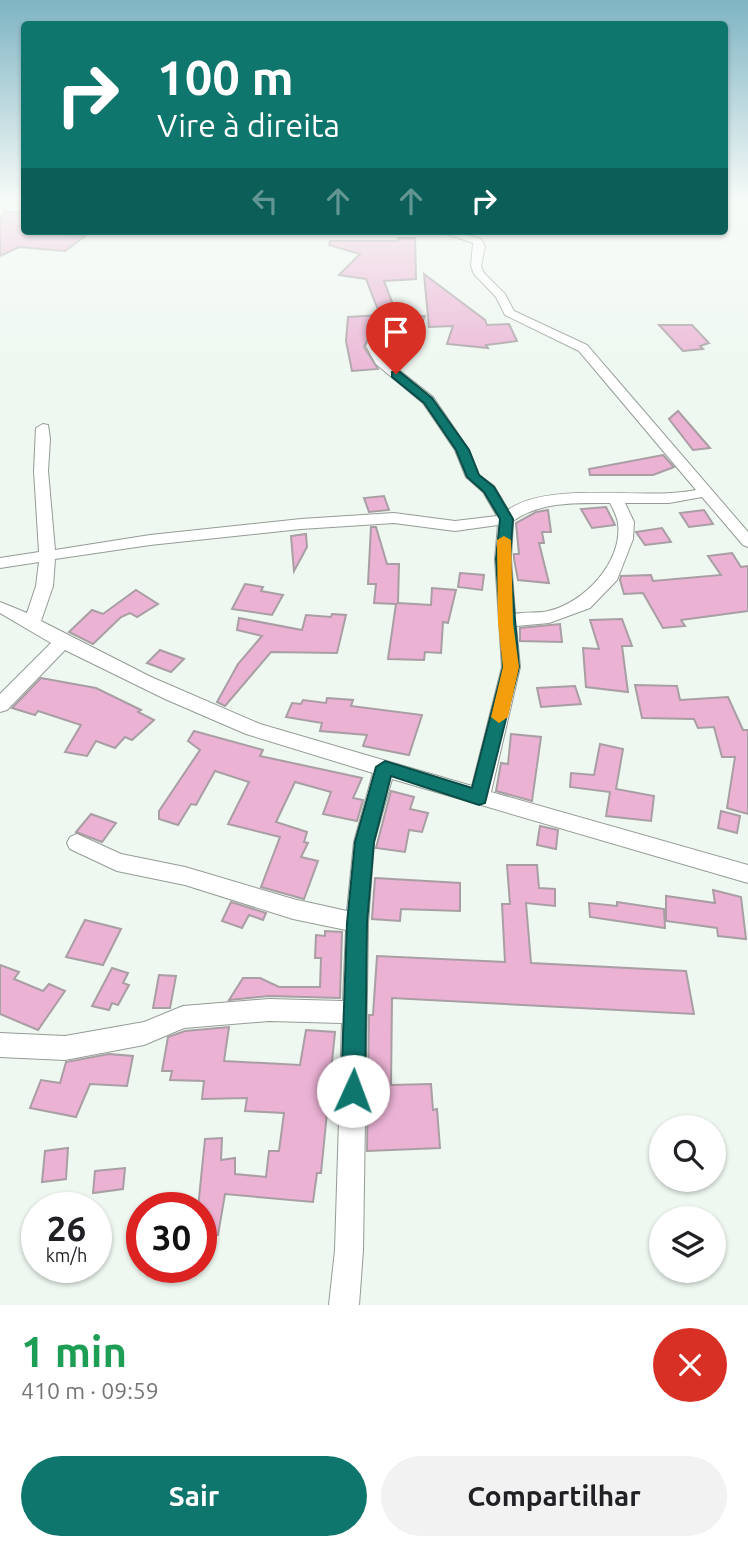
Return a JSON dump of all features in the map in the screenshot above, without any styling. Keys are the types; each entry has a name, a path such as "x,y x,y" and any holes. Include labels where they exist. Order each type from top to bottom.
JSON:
{"street":[{"path":"476,263 479,274 500,296 509,313 583,348 748,542"},
{"path":"412,316 397,333 377,334 372,346 380,361 428,400 462,450 473,477 489,489 506,519 503,559 511,667 509,686 479,797"},
{"path":"32,622 39,610 48,555 41,470 43,428"},
{"path":"0,563 301,524 394,518 455,526 506,519 516,509 566,499 671,499 706,492"},
{"path":"506,623 522,618 549,617 584,604 611,576 625,539 626,522 615,498"},
{"path":"0,607 32,622 63,642 214,716 281,739 748,874"},
{"path":"0,705 63,642"},
{"path":"344,1305 357,923 364,842 385,767"},
{"path":"77,844 117,862 185,876 293,909 357,923"},
{"path":"0,1045 65,1048 144,1033 183,1017 204,1015 269,1010 355,1012"}],"building":[{"path":"351,263 416,263 416,279 384,281 397,315 405,316 393,327 371,331 364,347 378,369 352,371 346,341 348,317 380,315 366,279 339,275"},
{"path":"424,274 485,320 487,325 509,324 517,341 486,345 488,348 447,344 453,326 429,327"},
{"path":"420,316 425,316 413,342 385,339 403,337"},
{"path":"659,325 692,325 709,343 700,346 703,349 683,351"},
{"path":"678,411 710,448 693,450 669,419"},
{"path":"663,455 674,467 653,475 590,475 589,469"},
{"path":"384,496 389,510 369,512 364,498"},
{"path":"606,507 615,525 592,528 581,509"},
{"path":"548,510 551,532 542,532 544,543 539,543 549,583 518,580 514,559 514,554 519,554 516,523 536,512"},
{"path":"704,510 713,524 689,527 680,513"},
{"path":"371,527 376,527 387,564 399,564 398,603 431,605 432,588 456,590 448,623 443,622 441,653 425,652 424,660 388,659 396,604 374,603 376,584 368,584"},
{"path":"662,528 671,542 645,545 636,532"},
{"path":"306,534 307,547 294,571 291,536"},
{"path":"732,553 741,567 748,566 748,611 681,620 685,626 663,628 643,593 624,594 621,576 651,575 653,581 721,575 708,556"},
{"path":"460,573 484,575 482,590 458,587"},
{"path":"245,584 263,587 261,591 283,595 272,615 232,609"},
{"path":"136,590 158,604 137,617 130,613 121,617 93,644 69,632 92,610 103,614"},
{"path":"332,614 346,615 337,653 271,652 225,706 217,702 238,664 262,636 237,630 239,618 302,630 306,615 331,617"},
{"path":"622,619 632,646 622,646 628,692 586,687 583,648 599,649 590,620"},
{"path":"560,624 562,642 520,641 520,628"},
{"path":"160,650 184,659 171,672 147,663"},
{"path":"41,678 96,688 141,710 138,712 154,720 132,740 125,737 115,748 96,741 87,756 65,752 81,725 38,711 35,715 12,708"},
{"path":"635,685 677,686 680,700 728,697 743,730 748,730 748,814 727,808 735,757 722,757 714,727 698,728 694,719 642,718"},
{"path":"575,686 581,704 541,707 537,688"},
{"path":"327,698 353,700 351,706 422,715 409,755 363,746 367,735 320,731 322,723 286,717 292,703 301,704 303,700 326,703"},
{"path":"194,731 263,750 260,756 362,778 353,798 363,800 357,821 323,814 331,792 295,782 276,822 307,832 304,842 308,843 301,857 318,861 304,899 261,887 280,837 228,824 249,782 215,771 196,805 191,804 178,825 159,819 159,811 200,750 188,741"},
{"path":"511,734 541,737 532,801 496,791 501,763 508,764"},
{"path":"600,744 623,749 616,789 654,796 651,821 606,816 610,792 570,787 571,773 594,775"},
{"path":"391,791 414,797 410,809 428,813 422,832 409,830 405,852 376,848"},
{"path":"721,811 740,816 737,833 718,828"},
{"path":"91,814 116,823 102,842 76,832"},
{"path":"540,826 558,830 556,849 537,845"},
{"path":"507,865 537,865 539,888 555,889 555,906 526,903 531,963 686,971 694,1014 392,998 391,1085 431,1084 433,1110 437,1109 440,1148 367,1151 369,1015 373,1015 377,956 505,962 502,904 510,904"},
{"path":"375,878 460,883 460,911 401,909 400,921 372,919"},
{"path":"713,890 741,897 746,939 718,936 717,928 666,921 666,896 715,903"},
{"path":"231,902 266,913 263,920 249,915 242,928 222,921"},
{"path":"617,902 664,909 665,928 590,917 589,903 617,906"},
{"path":"85,920 121,929 103,965 66,957"},
{"path":"325,931 342,932 340,998 269,996 229,1000 243,978 260,978 279,987 320,987 321,958 315,958 316,935 325,936"},
{"path":"0,965 19,972 14,979 43,991 49,984 65,991 38,1030 0,1014"},
{"path":"112,968 128,973 123,983 129,985 118,1005 112,1003 109,1010 92,1006"},
{"path":"159,975 176,976 170,1008 153,1008"},
{"path":"229,1027 224,1061 300,1065 306,1030 335,1032 321,1173 317,1173 313,1202 225,1194 217,1235 217,1192 200,1192 205,1139 222,1138 221,1160 235,1158 235,1174 266,1177 269,1151 279,1151 284,1113 245,1111 247,1098 202,1099 204,1081 170,1080 172,1071 162,1071 168,1037 185,1031"},
{"path":"109,1054 133,1056 127,1086 90,1084 76,1117 30,1108 41,1080 60,1083 66,1062"},
{"path":"68,1148 66,1179 42,1182 45,1151"},
{"path":"125,1168 123,1189 93,1192 95,1171"}],"slow traffic":[{"path":"499,717 509,686 511,667 506,623 504,540"}],"route":[{"path":"353,1091 357,923 364,842 385,767 479,797 509,686 511,667 503,559 506,519 489,489 473,477 462,450 428,400 396,374"}]}
